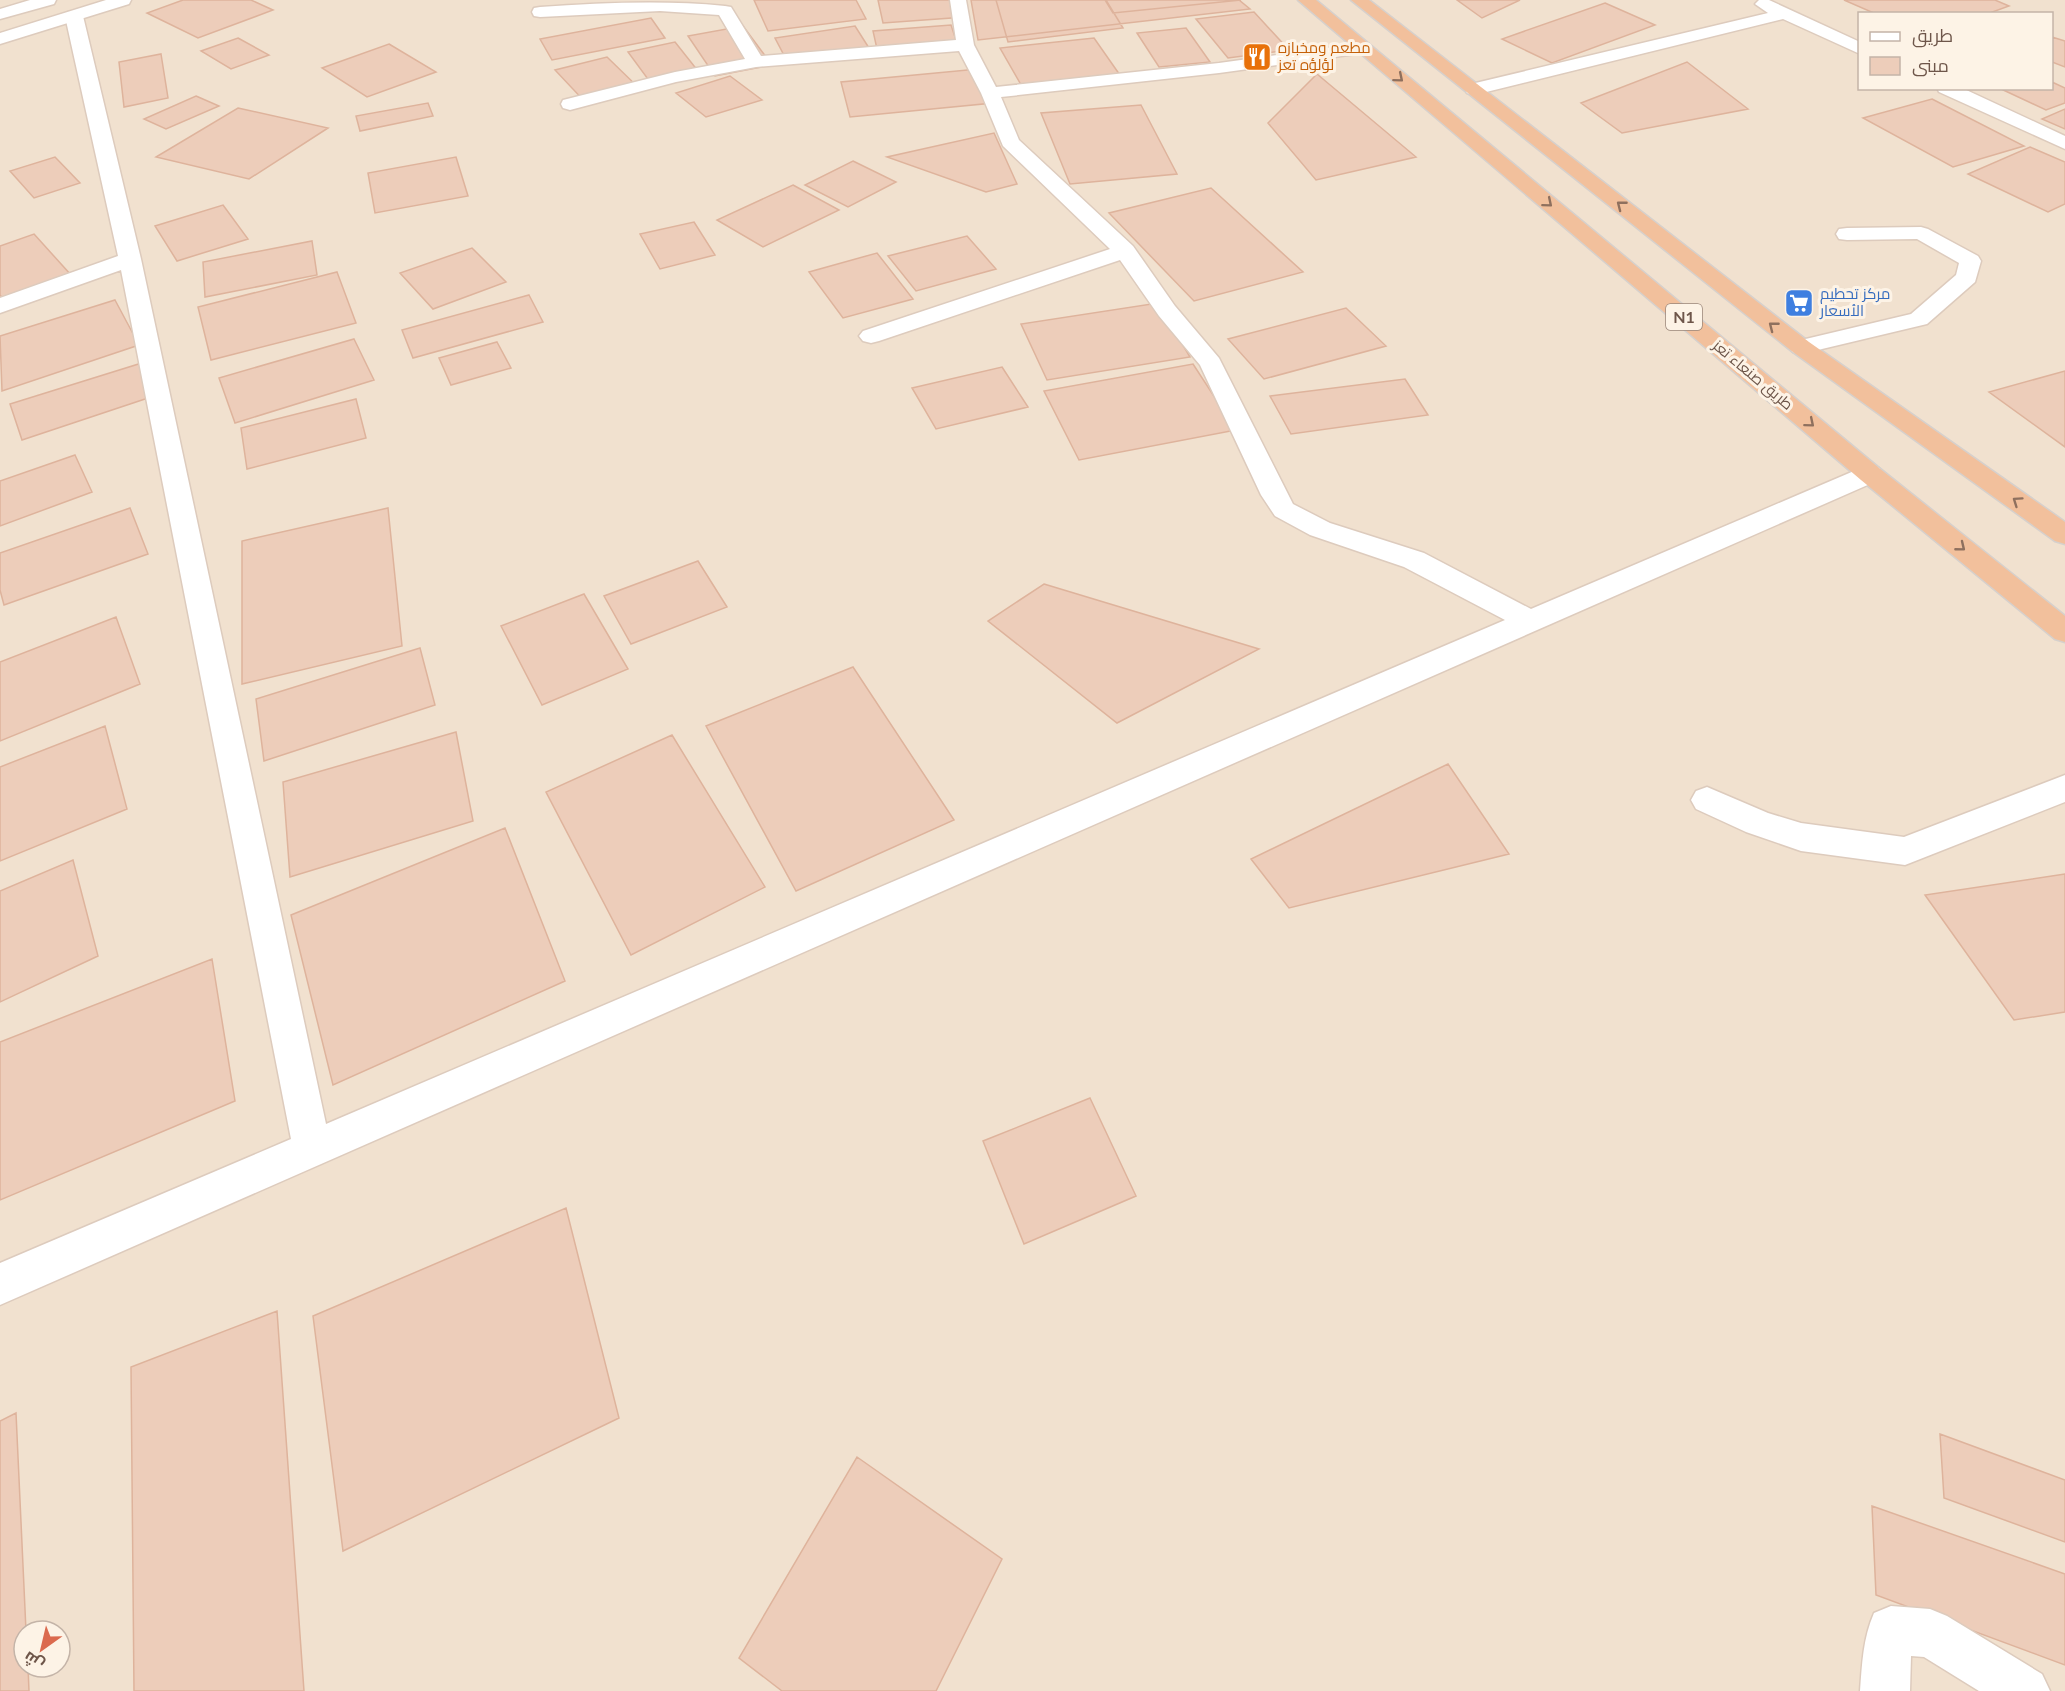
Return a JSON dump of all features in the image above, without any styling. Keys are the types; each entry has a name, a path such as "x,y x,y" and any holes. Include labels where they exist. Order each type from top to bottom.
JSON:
{"highway":[{"name":"طريق صنعاء تعز","path":"1306,0 1870,474 2065,632"},
{"path":"1359,0 1801,348 2065,535"}],"street":[{"path":"0,14 48,0"},
{"path":"0,39 123,0"},
{"path":"958,0 965,45 990,93 1010,142 1125,251 1167,311 1210,363 1274,495 1284,510 1320,529 1414,561 1530,621"},
{"path":"1755,0 1858,48"},
{"path":"540,12 642,6 710,6 726,11 756,62"},
{"path":"1474,89 1784,14"},
{"path":"74,16 130,259 312,1149"},
{"path":"570,104 675,76 756,62 965,45"},
{"path":"990,93 1196,71 1363,48"},
{"path":"1950,90 2065,142"},
{"path":"1801,348 1919,319 1967,277 1970,261 1921,233 1847,234"},
{"path":"871,336 1125,251"},
{"path":"0,306 130,259"},
{"path":"0,1284 1870,474"},
{"path":"1707,800 1758,823 1801,837 1905,851 2065,788"},
{"path":"1886,1691 1886,1661 1891,1630 1930,1633 2025,1691"}],"shaded area":[{"path":"0,0 2065,0 2065,1691 0,1691"}],"building":[{"path":"183,0 251,0 273,10 198,38 147,13"},
{"path":"754,0 856,0 866,19 768,31"},
{"path":"878,0 960,0 965,17 883,23"},
{"path":"971,0 1239,0 1250,9 978,40"},
{"path":"996,0 1106,0 1123,28 1008,42"},
{"path":"1105,0 1241,0 1113,13"},
{"path":"1457,0 1520,0 1482,18"},
{"path":"1844,0 1995,0 2009,6 1992,12 1871,12"},
{"path":"1605,3 1655,25 1552,63 1502,39"},
{"path":"1254,12 1289,50 1228,58 1196,19"},
{"path":"651,18 665,38 552,60 540,39"},
{"path":"951,25 957,43 877,49 873,31"},
{"path":"743,26 772,65 715,76 688,36"},
{"path":"855,26 869,48 787,61 775,38"},
{"path":"1186,28 1210,62 1159,67 1137,33"},
{"path":"2053,37 2065,41 2065,67 2053,62"},
{"path":"238,38 269,55 231,69 201,51"},
{"path":"1094,38 1122,78 1024,90 1000,48"},
{"path":"675,42 702,76 653,86 628,52"},
{"path":"389,44 436,72 367,97 322,68"},
{"path":"161,54 168,98 124,107 119,62"},
{"path":"607,57 641,90 587,104 555,70"},
{"path":"1687,62 1748,109 1622,133 1581,103"},
{"path":"978,69 993,103 850,117 841,82"},
{"path":"1317,74 1416,157 1316,180 1268,123"},
{"path":"730,76 762,100 706,117 676,93"},
{"path":"2053,82 2065,88 2065,103 2046,110 2003,90 2053,90"},
{"path":"196,96 219,106 166,129 144,119"},
{"path":"1932,99 2024,146 1953,167 1863,118"},
{"path":"428,103 433,116 360,131 356,116"},
{"path":"1141,105 1177,174 1070,184 1041,113"},
{"path":"238,108 328,128 249,179 156,157"},
{"path":"2065,109 2065,129 2042,119"},
{"path":"994,133 1017,184 986,192 887,157"},
{"path":"2030,147 2065,162 2065,204 2048,212 1968,174"},
{"path":"55,157 80,183 34,198 10,171"},
{"path":"456,157 468,196 375,213 368,173"},
{"path":"853,161 896,182 848,207 805,185"},
{"path":"793,185 839,210 763,247 717,220"},
{"path":"1211,188 1303,272 1194,301 1109,213"},
{"path":"223,205 248,239 177,261 155,226"},
{"path":"694,222 715,255 660,269 640,234"},
{"path":"34,234 71,275 4,300 0,295 0,246"},
{"path":"967,236 996,269 916,291 888,256"},
{"path":"312,241 317,275 205,297 203,262"},
{"path":"472,248 506,282 433,309 400,273"},
{"path":"877,253 913,299 843,318 809,272"},
{"path":"337,272 356,323 211,360 198,307"},
{"path":"529,295 543,322 413,358 402,330"},
{"path":"115,300 139,345 2,391 0,336"},
{"path":"1158,303 1190,357 1047,380 1021,324"},
{"path":"1346,308 1386,346 1264,379 1228,339"},
{"path":"354,339 374,380 235,423 219,378"},
{"path":"497,342 511,368 451,385 439,358"},
{"path":"145,362 160,394 22,440 10,404"},
{"path":"1193,364 1236,430 1079,460 1044,391"},
{"path":"1002,367 1028,407 936,429 912,388"},
{"path":"2065,371 2065,447 1989,392"},
{"path":"1405,379 1428,415 1291,434 1270,396"},
{"path":"356,399 366,438 247,469 241,428"},
{"path":"75,455 92,492 0,526 0,481"},
{"path":"130,508 148,554 4,605 0,590 0,553"},
{"path":"388,508 402,646 242,684 242,541"},
{"path":"698,561 727,607 631,644 604,596"},
{"path":"1044,584 1259,649 1117,723 988,621"},
{"path":"584,594 628,669 542,705 501,626"},
{"path":"116,617 140,684 0,741 0,662"},
{"path":"420,648 435,705 264,761 256,699"},
{"path":"853,667 954,820 796,891 706,726"},
{"path":"105,726 127,809 0,861 0,767"},
{"path":"456,732 473,821 290,877 283,782"},
{"path":"672,735 765,887 631,955 546,792"},
{"path":"1448,764 1509,854 1289,908 1251,859"},
{"path":"505,828 565,981 333,1085 291,915"},
{"path":"73,860 98,956 0,1002 0,891"},
{"path":"2065,874 2065,1012 2014,1020 1925,895"},
{"path":"212,959 235,1101 0,1200 0,1042"},
{"path":"1090,1098 1136,1196 1024,1244 983,1141"},
{"path":"566,1208 619,1418 343,1551 313,1316"},
{"path":"277,1311 304,1691 134,1691 131,1367"},
{"path":"16,1413 25,1619 12,1619 12,1679 28,1679 29,1691 0,1691 0,1421"},
{"path":"1940,1434 2065,1480 2065,1542 1944,1498"},
{"path":"857,1457 1002,1559 936,1691 782,1691 739,1658"},
{"path":"1872,1506 2065,1574 2065,1665 1876,1595"}],"place":[{"name":"مطعم ومخبازه لؤلؤه تعز","path":"1257,57"},
{"name":"مركز تحطيم الأسعار","path":"1799,303"}]}
